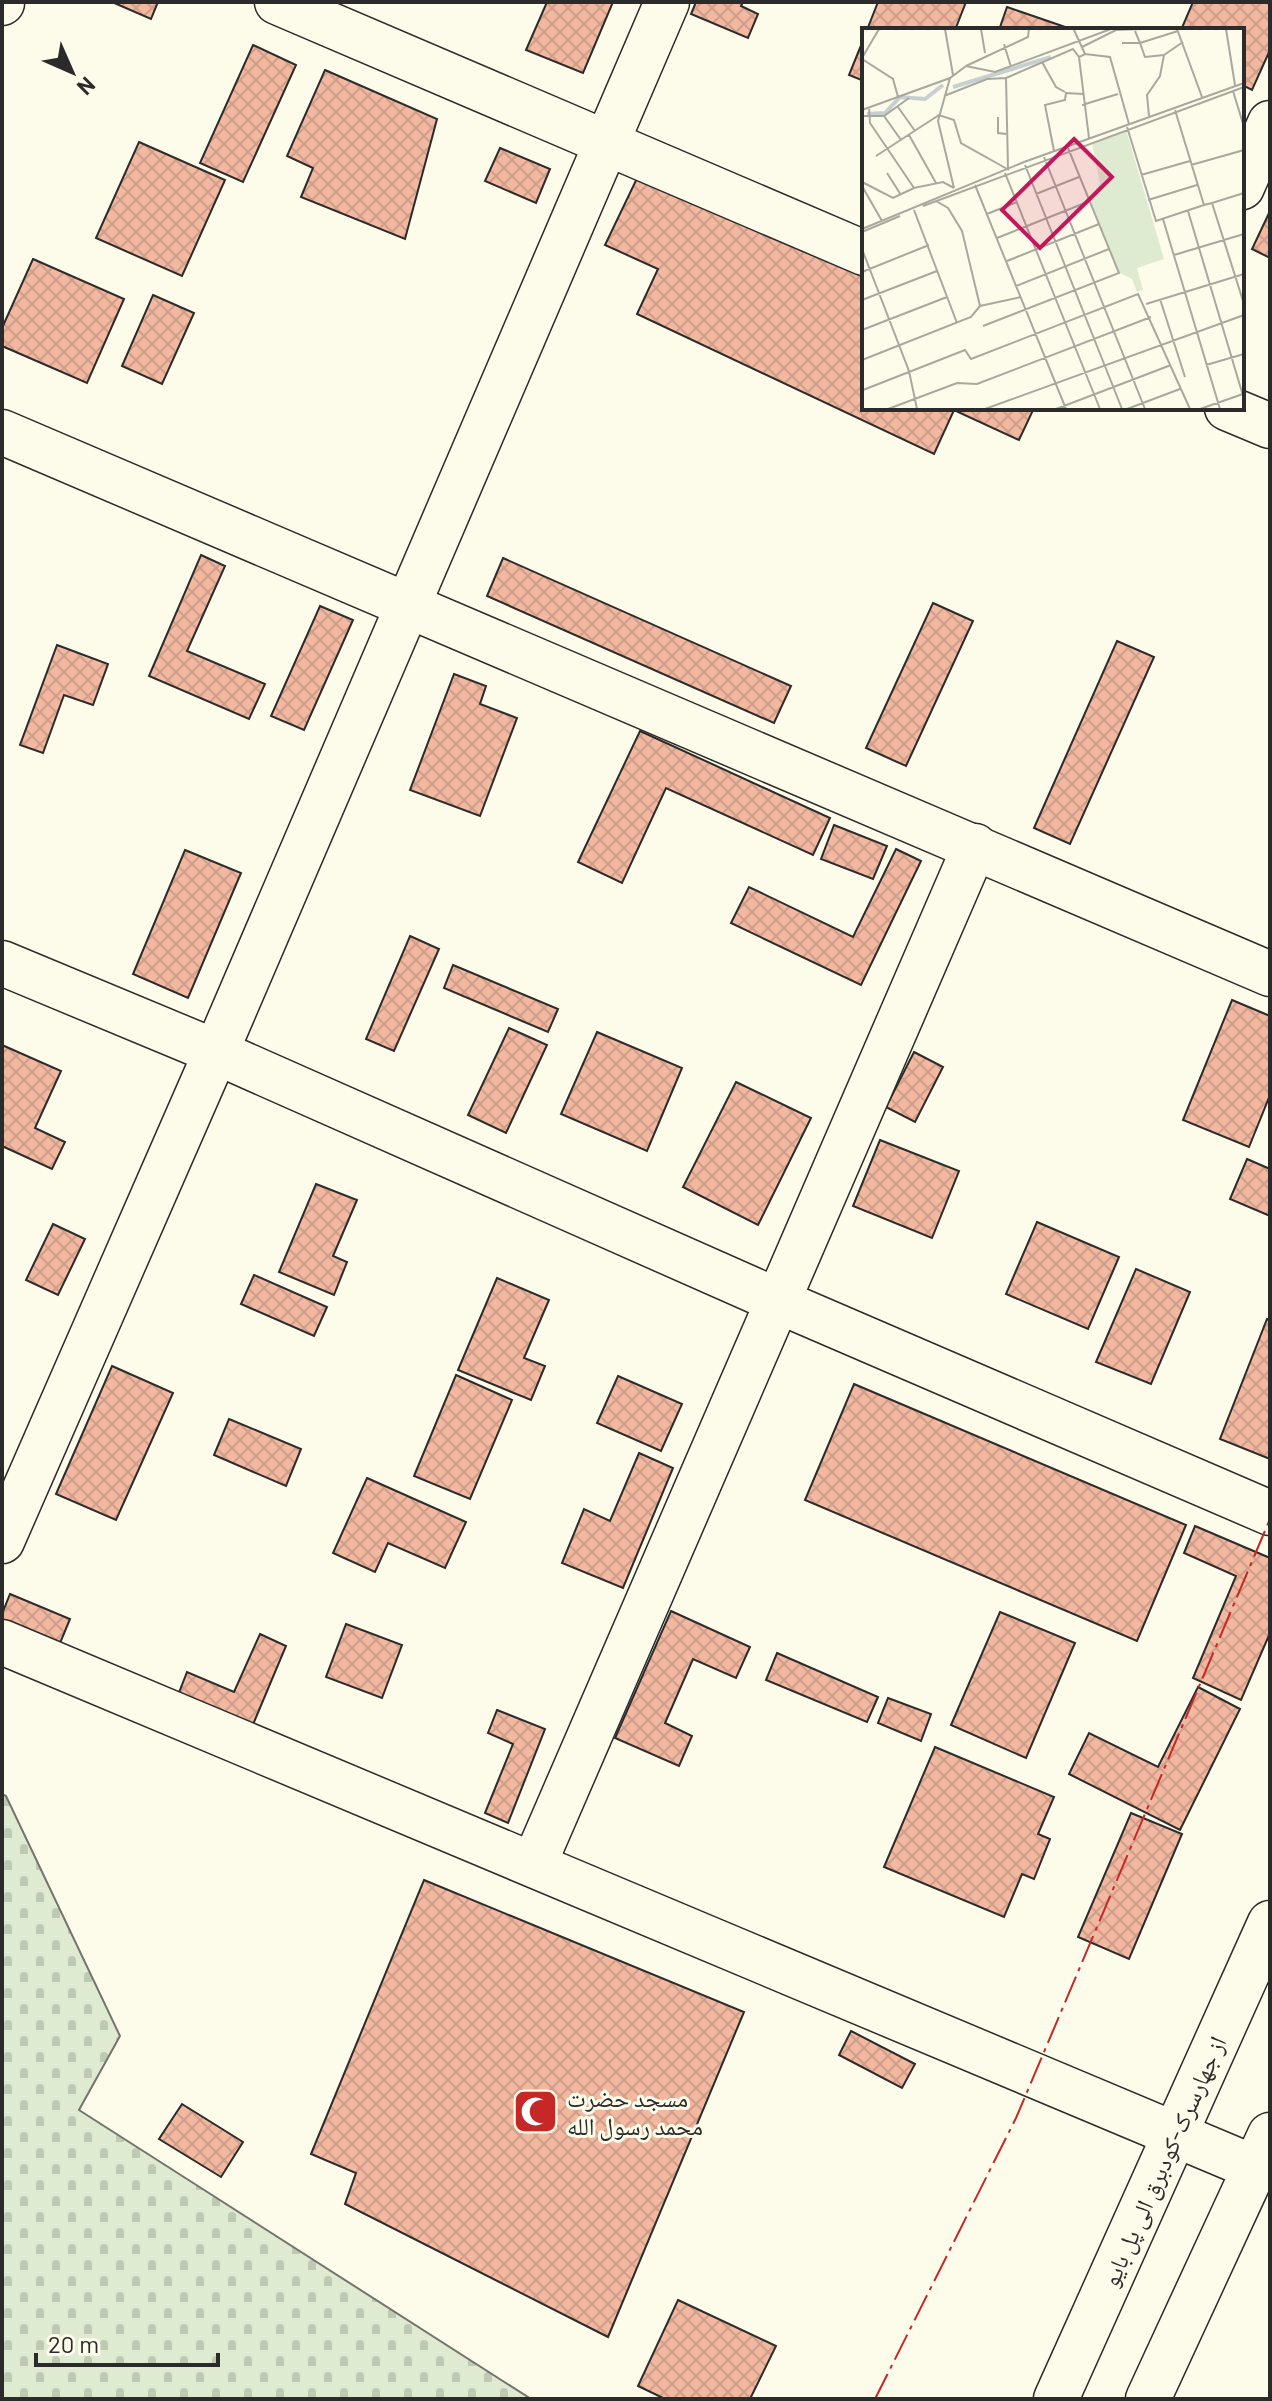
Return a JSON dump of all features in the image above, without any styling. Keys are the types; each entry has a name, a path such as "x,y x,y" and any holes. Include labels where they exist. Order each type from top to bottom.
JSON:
{"street":[{"path":"277,2 862,252"},
{"path":"2,1541 216,1052 667,2"},
{"path":"1244,182 1270,123"},
{"path":"1232,410 1270,426"},
{"path":"2,432 1270,974"},
{"path":"534,1864 975,846"},
{"path":"2,963 216,1052 778,1301 1270,1513"},
{"path":"2,1642 1175,2134 1262,2152 1148,2399"},
{"name":"از جهارسرک-کودبرق الی پل بایو","path":"1056,2399 1270,1923"}],"green space":[{"path":"2,1794 6,1796 120,2036 79,2110 531,2399 2,2399"}],"building":[{"path":"112,2 158,2 151,19"},
{"path":"547,2 613,2 583,73 526,50"},
{"path":"696,2 743,2 741,6 758,14 748,38 691,14"},
{"path":"878,2 966,2 956,28 868,28"},
{"path":"1193,2 1270,2 1270,50 1252,90 1244,86 1244,28 1182,28"},
{"path":"1007,7 1068,28 1000,28"},
{"path":"862,43 862,80 849,75"},
{"path":"253,45 296,65 243,182 200,163"},
{"path":"325,70 437,119 405,239 301,197 313,168 287,156"},
{"path":"139,142 225,180 182,276 96,238"},
{"path":"500,148 550,169 536,203 485,181"},
{"path":"640,172 862,276 862,410 954,410 934,454 637,314 658,269 605,245"},
{"path":"1270,211 1270,258 1252,249"},
{"path":"33,259 124,299 87,383 2,346 2,328"},
{"path":"153,295 194,313 162,384 122,366"},
{"path":"954,410 1033,410 1019,440"},
{"path":"201,555 225,566 187,651 265,684 249,719 149,676"},
{"path":"503,558 791,686 774,723 487,596"},
{"path":"933,603 973,621 906,766 866,748"},
{"path":"320,606 353,620 304,730 271,716"},
{"path":"1117,641 1154,657 1070,844 1034,828"},
{"path":"57,645 108,664 93,705 64,695 43,753 20,745"},
{"path":"454,674 486,686 480,704 517,718 480,816 410,790"},
{"path":"640,731 830,818 813,855 666,788 622,883 578,862"},
{"path":"834,825 887,846 873,879 821,859"},
{"path":"896,849 921,861 861,985 731,923 749,887 853,937"},
{"path":"185,850 241,873 188,998 133,974"},
{"path":"410,936 439,949 394,1051 366,1039"},
{"path":"453,965 558,1009 548,1032 444,988"},
{"path":"1232,1000 1270,1016 1270,1095 1249,1147 1183,1120"},
{"path":"509,1028 547,1045 506,1133 468,1115"},
{"path":"597,1032 682,1068 647,1151 561,1114"},
{"path":"2,1045 61,1071 35,1128 65,1142 52,1169 2,1146"},
{"path":"914,1052 943,1067 915,1122 886,1107"},
{"path":"736,1082 811,1118 758,1225 683,1187"},
{"path":"880,1140 959,1171 932,1238 853,1206"},
{"path":"1247,1159 1270,1169 1270,1216 1230,1199"},
{"path":"316,1184 357,1200 333,1256 347,1262 334,1295 279,1272"},
{"path":"1037,1222 1119,1257 1088,1329 1006,1294"},
{"path":"53,1224 85,1239 58,1295 26,1280"},
{"path":"1136,1269 1190,1292 1151,1384 1096,1362"},
{"path":"254,1275 327,1307 314,1336 241,1304"},
{"path":"497,1278 549,1300 524,1358 545,1366 531,1400 458,1370"},
{"path":"1267,1319 1270,1320 1270,1459 1220,1439"},
{"path":"112,1366 173,1393 116,1520 56,1494"},
{"path":"456,1375 512,1400 470,1499 414,1476"},
{"path":"618,1376 682,1404 661,1451 597,1423"},
{"path":"854,1384 1186,1525 1137,1641 805,1500"},
{"path":"229,1419 301,1449 286,1486 214,1455"},
{"path":"639,1453 673,1468 623,1588 562,1563 584,1509 610,1521"},
{"path":"367,1478 466,1522 445,1568 388,1543 375,1572 333,1553"},
{"path":"1195,1526 1270,1558 1270,1633 1241,1700 1193,1678 1236,1576 1184,1553"},
{"path":"10,1594 70,1619 58,1648 2,1624 2,1614"},
{"path":"671,1611 750,1647 736,1678 693,1659 665,1723 692,1736 679,1766 615,1738"},
{"path":"1000,1612 1075,1643 1026,1758 951,1725"},
{"path":"346,1624 402,1645 382,1698 326,1677"},
{"path":"260,1634 286,1646 249,1734 175,1703 187,1672 234,1692"},
{"path":"777,1653 878,1697 867,1722 766,1680"},
{"path":"1198,1687 1240,1709 1180,1830 1069,1774 1089,1733 1158,1767"},
{"path":"888,1698 931,1714 921,1741 878,1723"},
{"path":"497,1710 545,1729 508,1823 485,1813 513,1744 488,1733"},
{"path":"935,1747 1054,1797 1038,1834 1050,1839 1034,1879 1022,1874 1004,1917 884,1867"},
{"path":"1131,1813 1182,1834 1129,1959 1078,1937"},
{"path":"424,1880 744,2012 608,2337 345,2204 356,2173 311,2154"},
{"path":"851,2031 915,2064 902,2088 839,2055"},
{"path":"182,2104 243,2142 221,2177 159,2139"},
{"path":"678,2300 776,2346 750,2399 665,2399 638,2386"}],"power":[{"path":"875,2399 1016,2118 1270,1519"}],"place":[{"name":"مسجد حضرت محمد رسول الله","path":"536,2111"}]}
